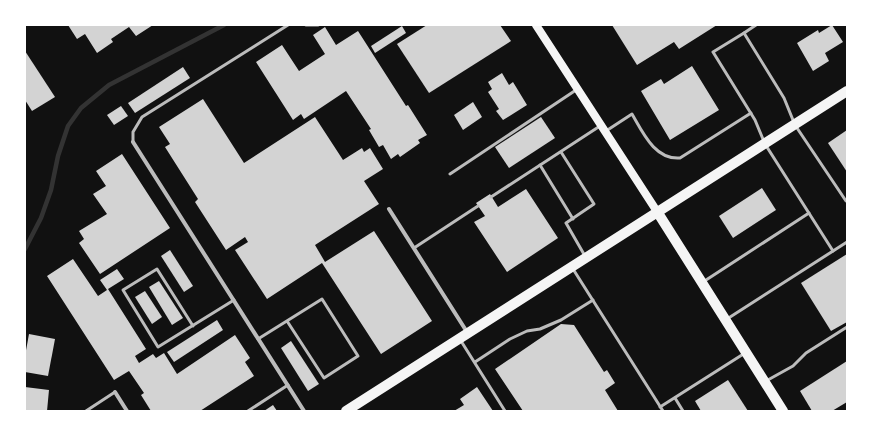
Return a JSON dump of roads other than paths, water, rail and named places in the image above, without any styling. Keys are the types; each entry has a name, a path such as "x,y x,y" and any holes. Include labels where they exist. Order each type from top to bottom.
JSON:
{"main road":[{"path":"536,25 658,213 783,411"},
{"path":"346,411 847,91"}],"street":[{"path":"133,142 304,411"},
{"path":"389,209 414,248 463,335"},
{"path":"115,392 127,411"}],"lane":[{"path":"133,142 133,132 142,117 288,25"},
{"path":"306,25 318,25"},
{"path":"756,25 713,52 751,113 765,144 833,251"},
{"path":"744,33 784,98 795,125 847,201"},
{"path":"450,174 578,89"},
{"path":"491,197 561,152 603,128 632,114 650,143 660,154 666,157 680,158 751,113"},
{"path":"561,152 594,204 566,223 586,258"},
{"path":"540,165 573,219"},
{"path":"414,248 478,206"},
{"path":"702,283 809,214"},
{"path":"726,320 847,242"},
{"path":"572,267 663,411"},
{"path":"193,326 157,268 123,290 158,347 193,326 234,300"},
{"path":"258,339 322,299 358,356 324,378 287,321"},
{"path":"475,362 510,339 527,331 540,329 561,320 593,300"},
{"path":"765,382 793,366 806,353 847,327"},
{"path":"463,335 475,362 505,411"},
{"path":"660,407 746,353"},
{"path":"248,411 288,385"},
{"path":"86,411 115,392"},
{"path":"675,398 683,411"}],"waterway":[{"path":"25,249 41,218 51,190 58,156 68,126 81,108 109,85 224,25"}]}
